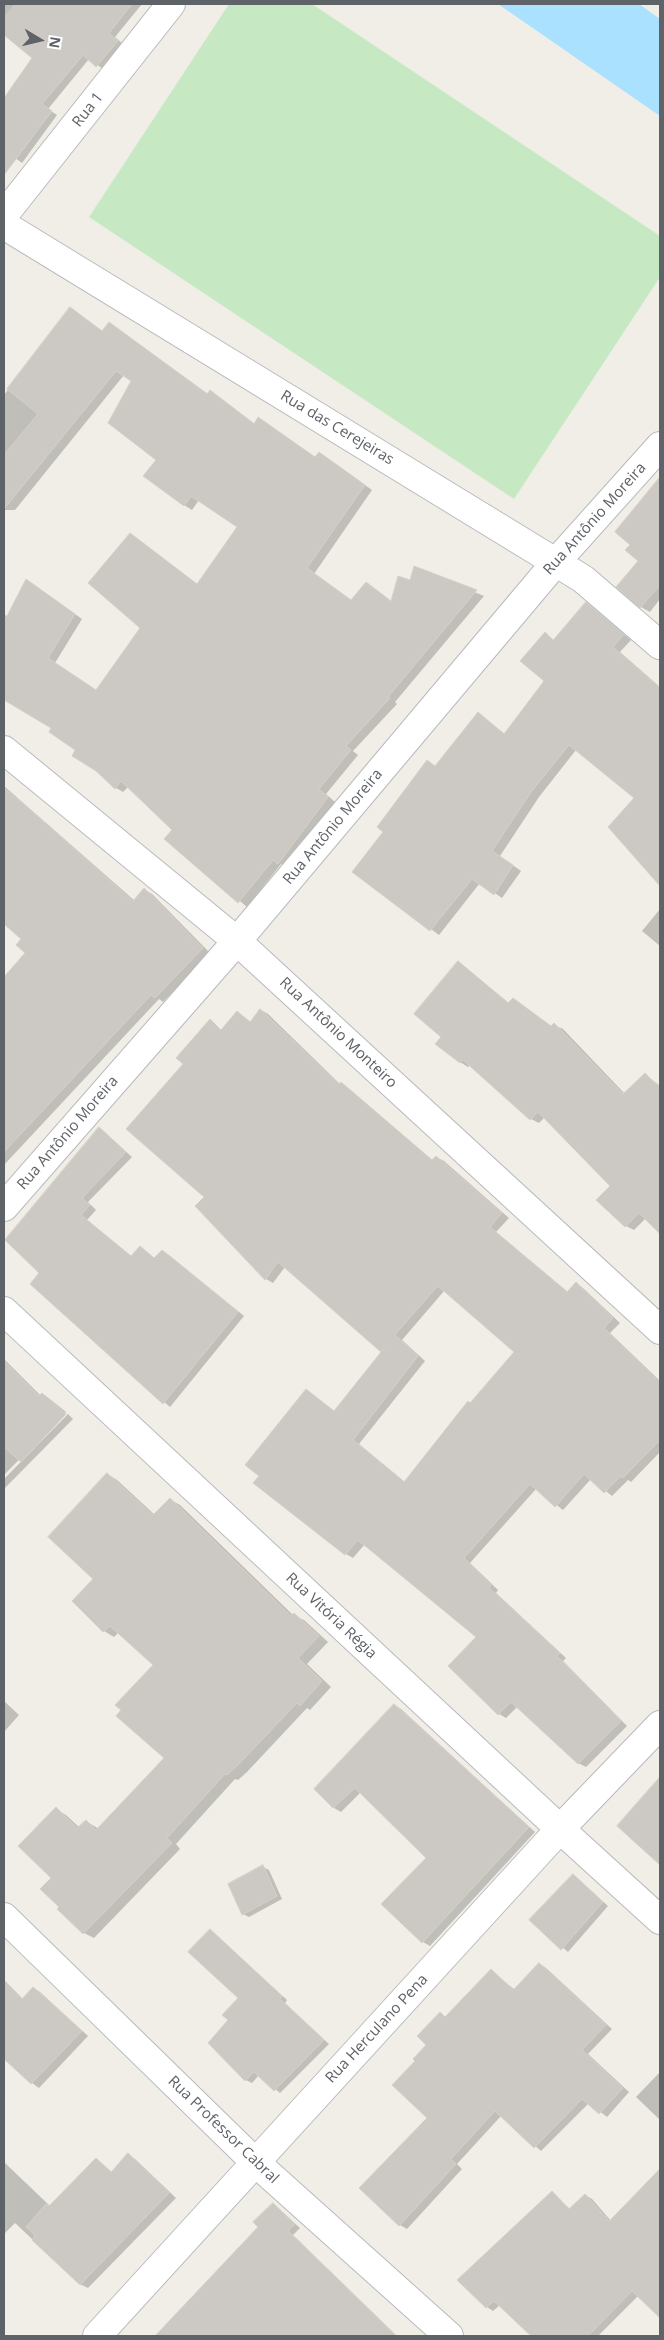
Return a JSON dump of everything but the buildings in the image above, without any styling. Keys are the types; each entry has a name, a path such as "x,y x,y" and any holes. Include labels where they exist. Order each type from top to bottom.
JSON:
{"street":[{"name":"Rua 1","path":"4,216 171,4"},
{"name":"Rua das Cerejeiras","path":"4,225 583,579 660,646"},
{"name":"Rua Antônio Moreira","path":"4,1207 237,941 556,562 660,446"},
{"name":"Rua Antônio Monteiro","path":"4,750 237,941 660,1330"},
{"name":"Rua Vitória Régia","path":"4,1311 560,1830 660,1920"},
{"name":"Rua Herculano Pena","path":"112,2331 256,2162 560,1830 660,1725"},
{"name":"Rua Professor Cabral","path":"4,1917 256,2162 448,2336"}],"green space":[{"path":"229,4 312,4 660,236 660,277 514,499 89,217"}],"water":[{"path":"498,4 639,4 660,19 660,116"}]}
